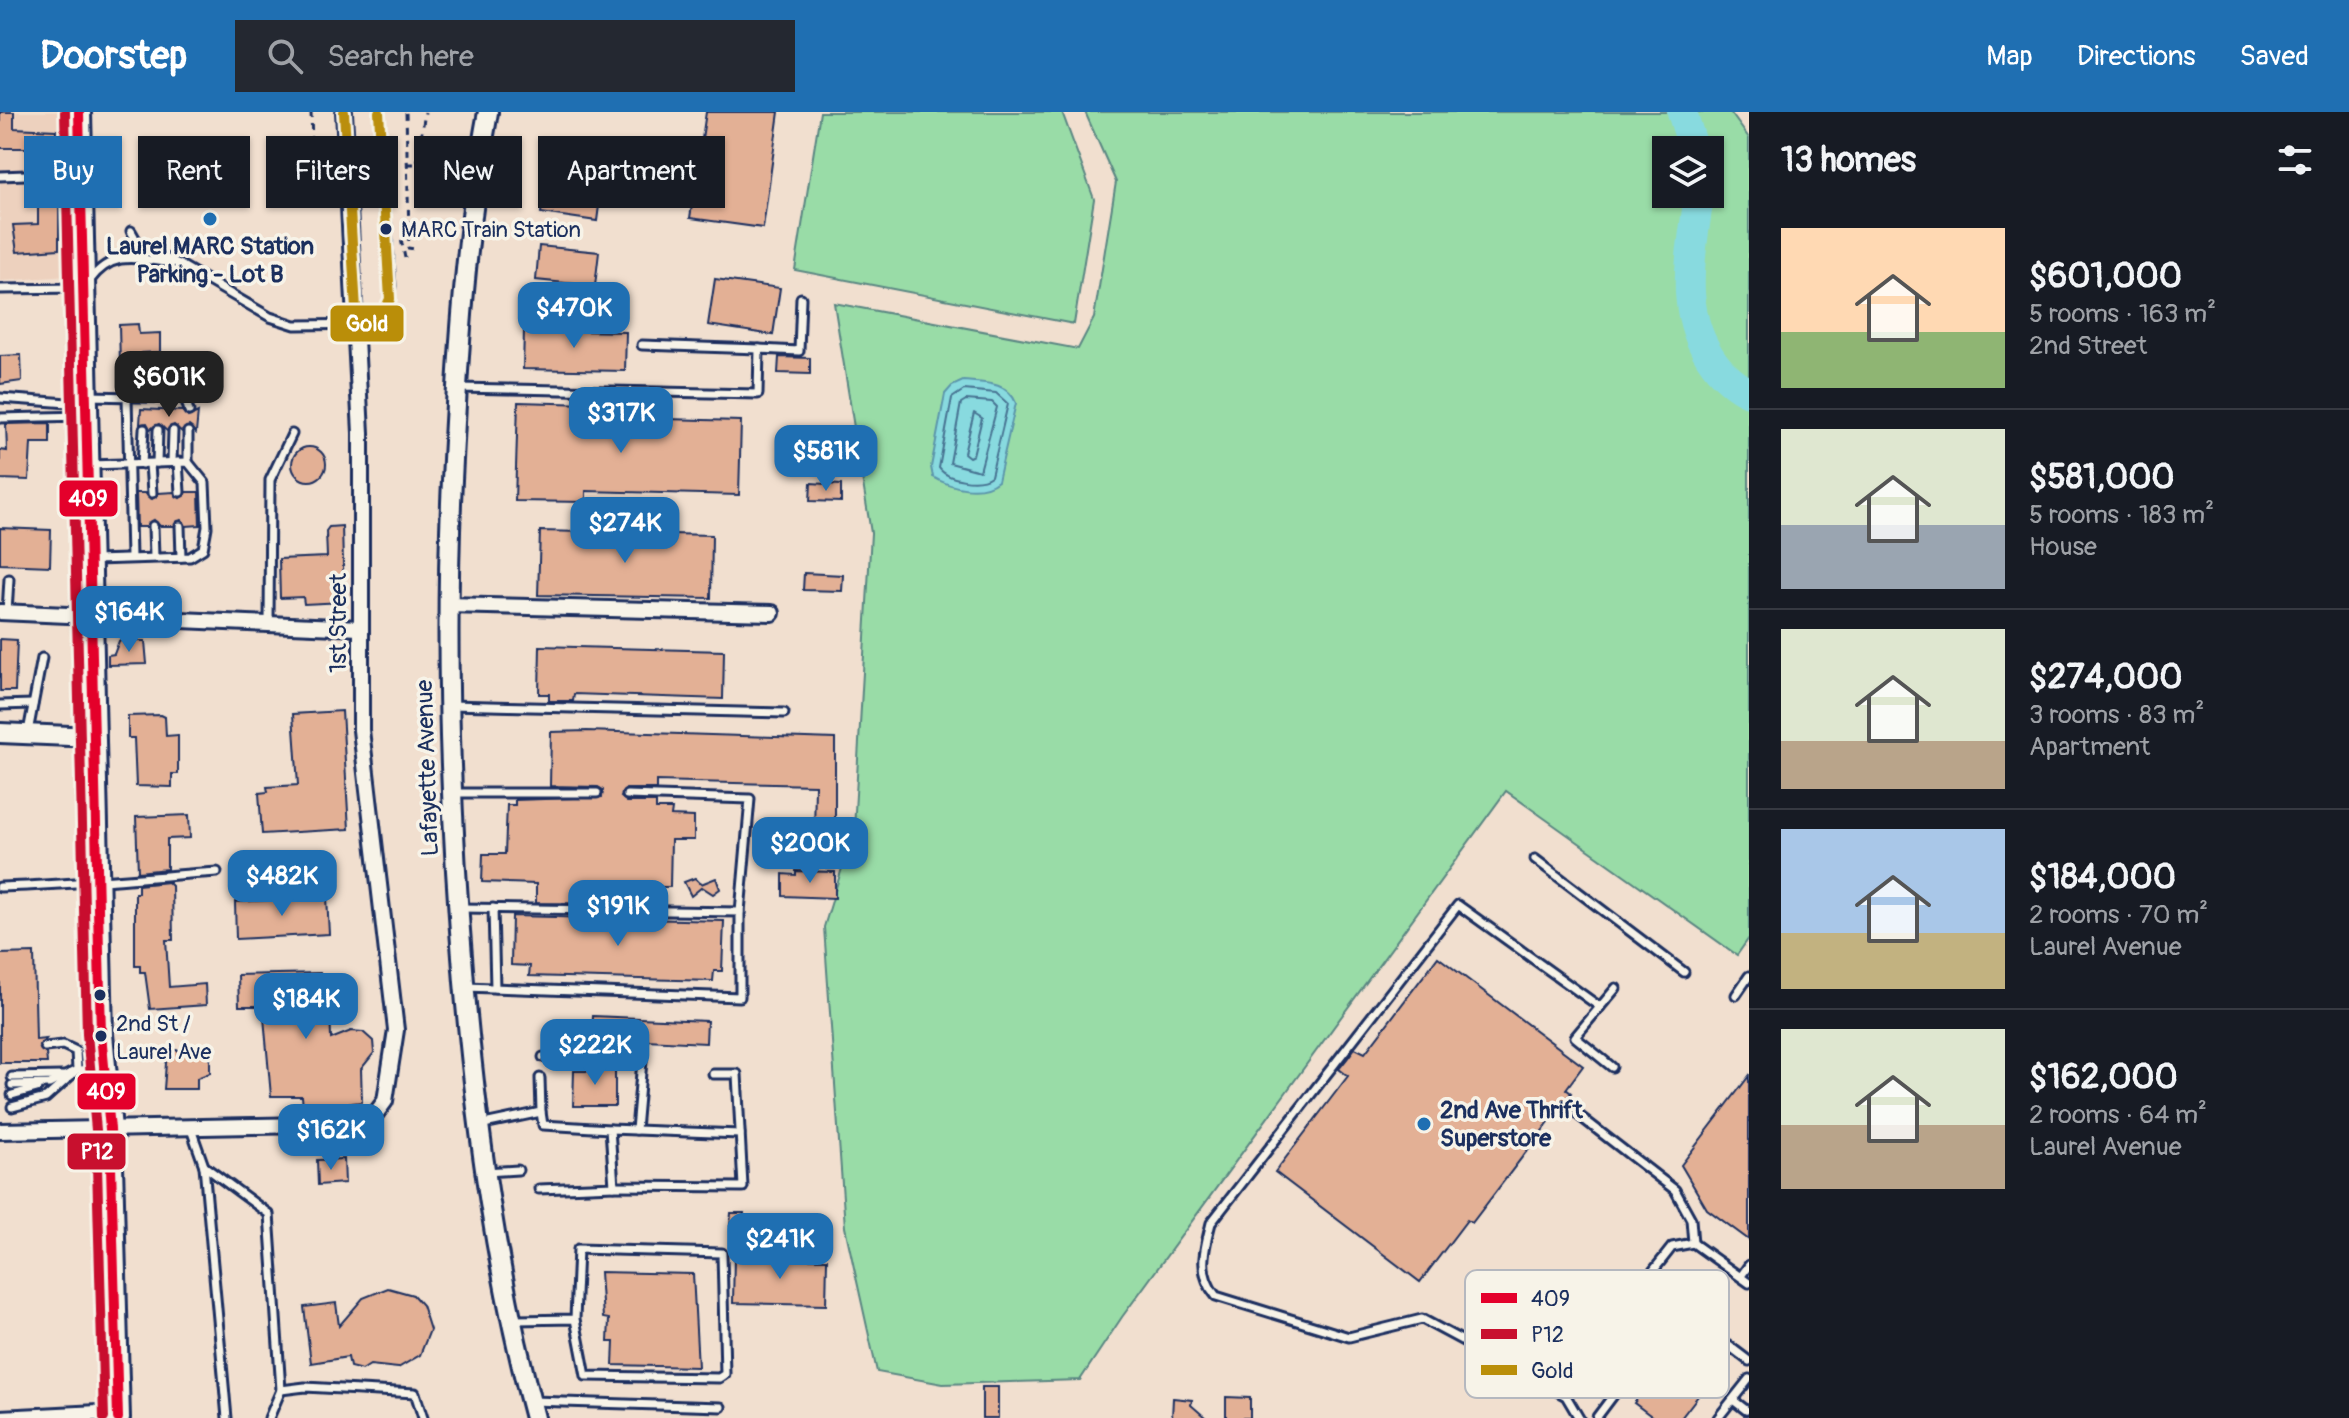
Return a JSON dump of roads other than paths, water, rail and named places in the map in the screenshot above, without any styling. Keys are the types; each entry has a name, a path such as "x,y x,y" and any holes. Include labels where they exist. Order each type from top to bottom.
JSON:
{"main road":[{"path":"79,112 80,136"},
{"path":"82,208 97,884 110,1129 118,1415"}],"street":[{"name":"1st Street","path":"191,1127 366,1122 385,1101 396,1030 361,730 361,433 344,112"},
{"name":"Lafayette Avenue","path":"488,112 470,224 456,388 447,605 450,793 483,1172 509,1320 532,1409"},
{"path":"447,605 772,613"},
{"path":"4,612 360,628"},
{"path":"0,733 93,737"},
{"path":"0,1131 191,1127"},
{"path":"0,1418 118,1415"}],"lane":[{"path":"137,259 131,231 140,247 179,264 270,317 295,325 375,324 382,319 390,299 379,112"},
{"path":"0,176 24,175"},
{"path":"0,289 83,288 108,261 137,259 179,264"},
{"path":"642,345 799,351 801,298"},
{"path":"456,388 758,394 759,349"},
{"path":"127,397 131,557"},
{"path":"0,418 127,397 185,398 189,411"},
{"path":"145,397 145,409"},
{"path":"158,397 158,410"},
{"path":"0,398 86,406"},
{"path":"173,398 173,410"},
{"path":"144,429 152,493"},
{"path":"150,464 158,430"},
{"path":"173,431 180,492"},
{"path":"88,560 190,557 203,549 207,527 205,483 188,462 188,432"},
{"path":"269,624 270,480 292,434"},
{"path":"87,465 188,462"},
{"path":"153,526 154,557"},
{"path":"180,526 181,557"},
{"path":"4,612 9,579"},
{"path":"27,734 42,658"},
{"path":"0,705 33,704"},
{"path":"448,705 784,713"},
{"path":"450,793 597,793"},
{"path":"465,987 740,997 740,912 750,799 627,795"},
{"path":"1535,859 1684,972"},
{"path":"0,887 97,884 117,877 217,872"},
{"path":"1465,1342 1422,1319 1349,1337 1216,1296 1206,1282 1202,1266 1211,1223 1458,905 1600,1007"},
{"path":"458,908 740,912"},
{"path":"493,908 495,988"},
{"path":"1736,995 1749,976"},
{"path":"1612,1067 1575,1037 1616,988"},
{"path":"45,1047 63,1045 76,1051 77,1070"},
{"path":"543,1057 642,1061 636,1130"},
{"path":"12,1095 49,1084 77,1070 105,1068"},
{"path":"12,1107 46,1098 77,1070"},
{"path":"539,1189 743,1187 737,1074 713,1074"},
{"path":"49,1084 12,1081 62,1076"},
{"path":"540,1078 543,1125 740,1134"},
{"path":"477,1125 541,1112"},
{"path":"1577,1114 1675,1190 1691,1219 1693,1243"},
{"path":"191,1127 204,1166 227,1418"},
{"path":"610,1129 614,1186"},
{"path":"204,1166 269,1214 281,1390 269,1418"},
{"path":"483,1172 518,1170"},
{"path":"1653,1270 1672,1247 1693,1243 1749,1283"},
{"path":"578,1249 722,1253 725,1374 719,1378 586,1376 575,1319 578,1249"},
{"path":"1741,1276 1749,1265"},
{"path":"509,1320 575,1319"},
{"path":"1729,1346 1749,1361"},
{"path":"1718,1418 1748,1382"},
{"path":"281,1390 305,1387 415,1393 423,1418"},
{"path":"1567,1398 1579,1418"},
{"path":"1596,1418 1611,1398"},
{"path":"1733,1400 1746,1410"},
{"path":"532,1409 721,1407"}],"water":[{"path":"963,381 1001,387 1016,403 998,481 983,488 948,484 933,477 931,467 945,394"}],"waterway":[{"path":"1682,112 1690,136"},
{"path":"1697,208 1690,282 1695,324 1718,368 1749,392"}],"place":[{"name":"Laurel MARC Station Parking - Lot B","path":"210,219"},
{"name":"MARC Train Station","path":"386,229"},
{"name":"2nd St / Laurel Ave","path":"101,1036"},
{"name":"2nd Ave Thrift Superstore","path":"1424,1124"}]}
